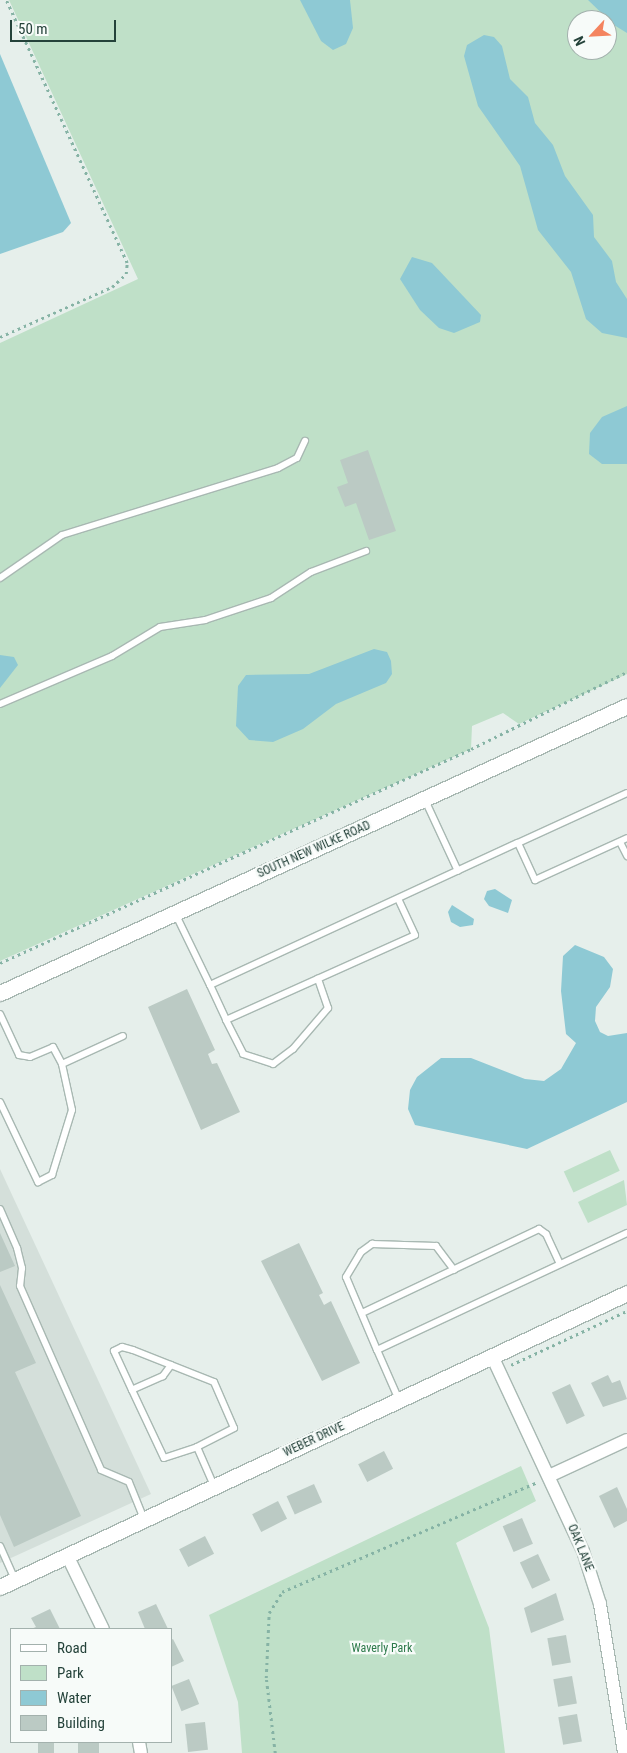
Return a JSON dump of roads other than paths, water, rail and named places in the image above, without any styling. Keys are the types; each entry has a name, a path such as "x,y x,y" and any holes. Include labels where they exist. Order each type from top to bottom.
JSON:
{"street":[{"name":"SOUTH NEW WILKE ROAD","path":"0,993 426,800 627,706"},
{"name":"WEBER DRIVE","path":"0,1586 627,1293"},
{"name":"OAK LANE","path":"492,1356 501,1370 583,1552 600,1604 624,1753"},
{"path":"549,1476 627,1440"},
{"path":"67,1556 102,1628"}],"lane":[{"path":"0,578 26,564 62,535 294,461 305,441"},
{"path":"0,704 119,652 160,627 205,620 271,598 311,572 366,551"},
{"path":"210,986 627,793"},
{"path":"426,800 458,871"},
{"path":"518,843 535,880 627,838"},
{"path":"620,842 627,856"},
{"path":"226,1020 415,935 398,899"},
{"path":"175,913 243,1054 273,1064 293,1050 328,1008 318,979"},
{"path":"0,1014 19,1055 30,1057 53,1047 62,1064 72,1110 52,1175 38,1182 0,1102"},
{"path":"62,1064 123,1036"},
{"path":"0,1209 17,1248 22,1268 20,1286 101,1470 129,1482 144,1519"},
{"path":"362,1314 539,1229 546,1234 560,1264"},
{"path":"378,1350 560,1264 626,1236"},
{"path":"399,1400 346,1277 350,1264 372,1244 436,1246 454,1270"},
{"path":"122,1347 171,1365 214,1382 234,1428 197,1447 164,1458 114,1351 122,1347"},
{"path":"132,1390 163,1376 171,1365"},
{"path":"197,1447 214,1486"},
{"path":"0,1546 15,1580"}],"water":[{"path":"300,0 350,0 353,28 346,44 333,50 321,41"},
{"path":"588,0 627,0 627,33 617,27 617,10 598,10"},
{"path":"484,35 494,37 502,46 510,79 528,97 535,123 553,145 565,176 593,215 594,237 612,261 616,282 627,299 627,338 602,333 586,319 571,272 538,230 520,166 478,106 464,56 467,45"},
{"path":"0,54 71,223 63,232 0,254"},
{"path":"412,257 432,263 481,315 480,322 454,333 439,328 420,310 400,279"},
{"path":"627,406 627,464 602,464 589,454 590,433 602,417"},
{"path":"374,649 387,652 391,661 392,674 386,683 336,704 303,729 273,742 249,740 236,726 238,686 246,675 309,674"},
{"path":"0,655 14,657 18,665 0,688"},
{"path":"495,889 512,900 508,913 489,906 484,899 487,891"},
{"path":"452,905 474,919 473,925 460,927 451,922 448,912"},
{"path":"575,945 604,957 613,969 610,987 596,1007 595,1021 600,1032 608,1036 627,1033 627,1102 527,1149 415,1125 408,1109 410,1090 417,1077 441,1058 471,1058 525,1079 544,1081 561,1069 576,1043 566,1034 561,991 563,956"}],"park label":[{"name":"Waverly Park","path":"382,1649"}]}
